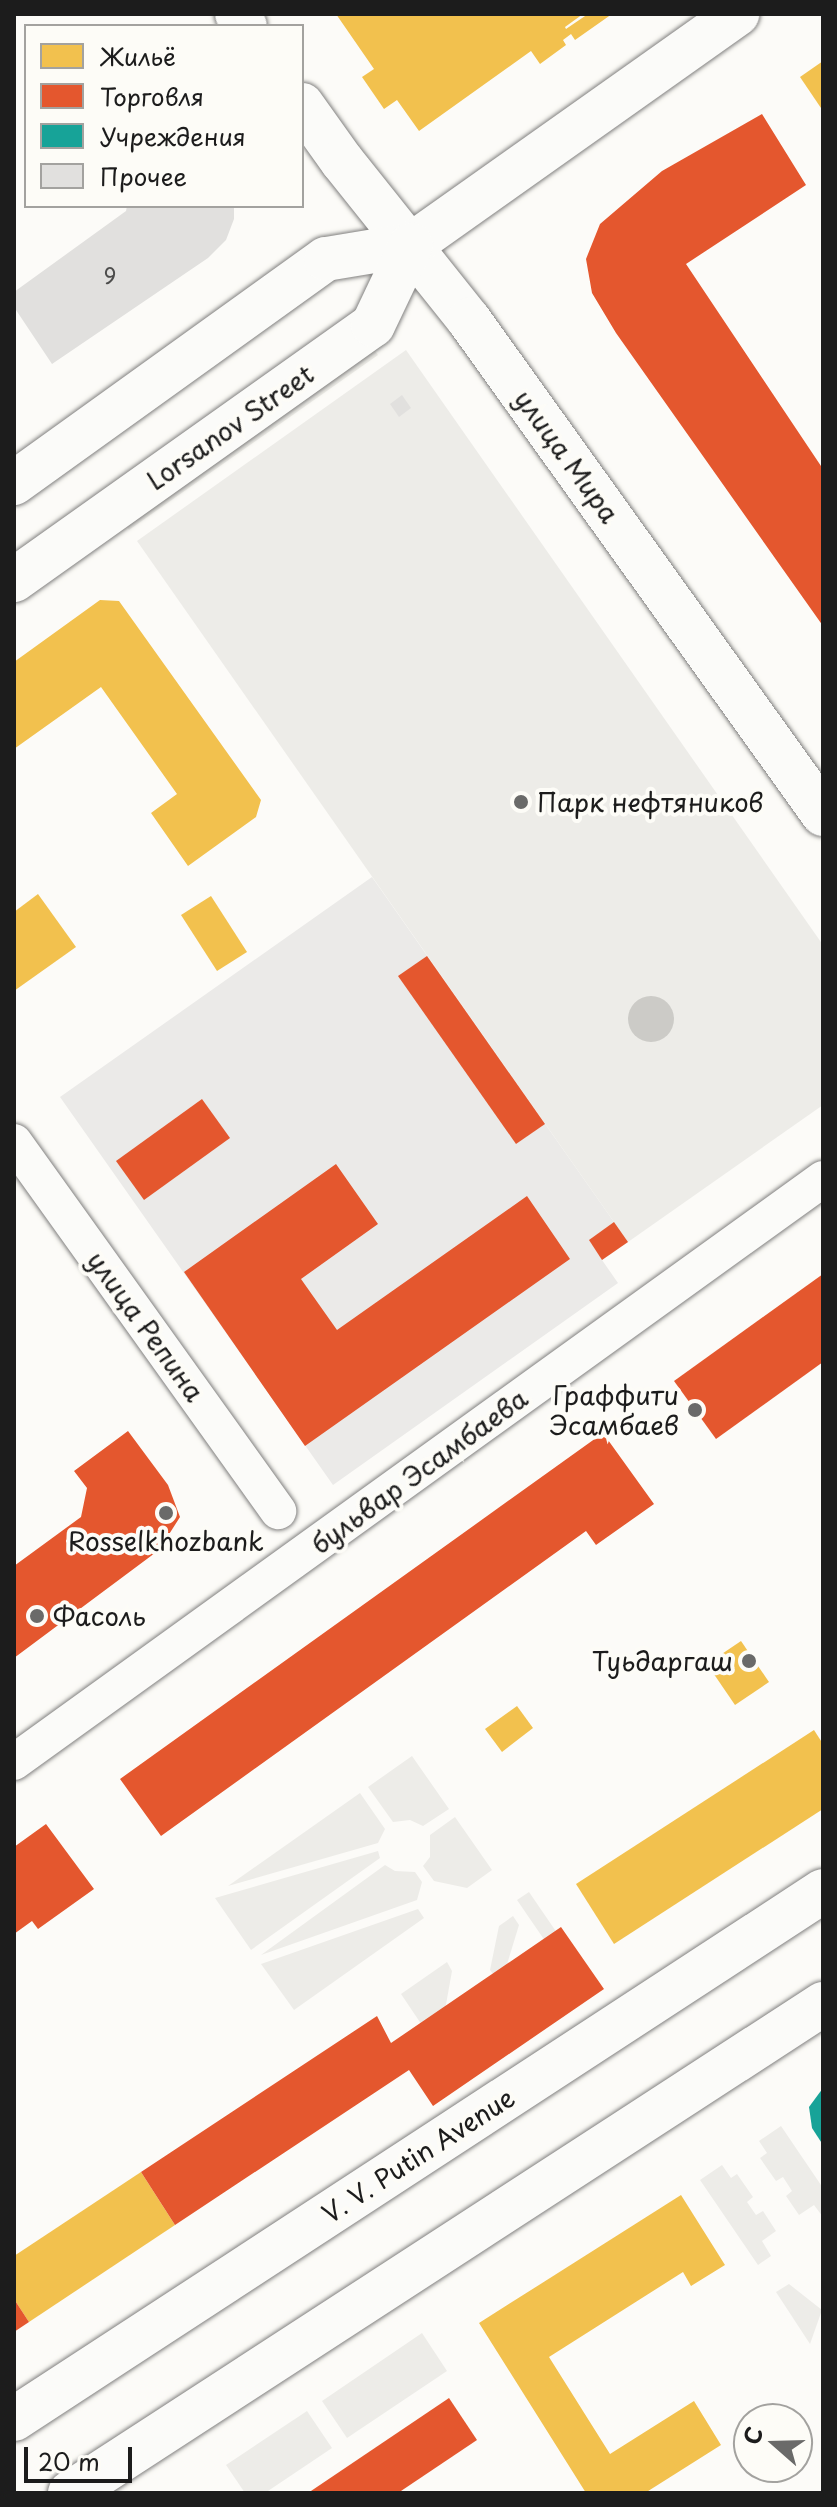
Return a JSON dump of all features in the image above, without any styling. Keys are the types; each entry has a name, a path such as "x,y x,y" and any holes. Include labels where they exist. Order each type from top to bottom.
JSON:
{"main road":[{"name":"Lorsanov Street","path":"14,483 326,259 411,245 737,14"},
{"name":"улица Мира","path":"304,108 342,161 411,245 816,790"},
{"name":"Lorsanov Street","path":"14,580 373,325 411,245"},
{"name":"V. V. Putin Avenue","path":"14,2419 823,1891"},
{"path":"70,2493 823,2004"}],"street":[{"name":"улица Репина","path":"14,1142 278,1511"},
{"name":"бульвар Эсамбаева","path":"14,1762 823,1179"}],"shaded area":[{"path":"370,344 378,355 129,530 122,520"},
{"name":"Парк нефтяников","path":"406,350 823,945 823,1105 628,1242 137,541"},
{"path":"372,877 628,1242 602,1260 618,1283 333,1485 60,1097"},
{"path":"651,996 667,1003 674,1019 667,1035 651,1042 635,1035 628,1019 635,1003"},
{"path":"412,1756 449,1809 423,1826 410,1820 393,1822 368,1787"},
{"path":"360,1793 385,1829 378,1843 228,1886"},
{"path":"455,1817 492,1870 467,1888 434,1881 423,1866 430,1857 430,1835"},
{"path":"378,1851 380,1858 251,1950 215,1898"},
{"path":"385,1865 395,1871 415,1872 422,1882 417,1900 261,1955"},
{"path":"529,1892 579,1965 567,1973 517,1900"},
{"path":"418,1909 424,1918 294,2010 261,1964"},
{"path":"513,1916 519,1925 501,1984 490,1970 499,1926"},
{"path":"447,1962 452,1971 438,2049 401,1994"},
{"path":"781,2126 823,2188 823,2217 814,2205 799,2215 786,2196 792,2191 783,2177 776,2181 760,2158 767,2153 759,2141"},
{"path":"722,2165 731,2178 737,2174 753,2197 747,2202 756,2215 763,2211 776,2231 762,2241 771,2256 758,2265 700,2180"},
{"path":"789,2284 822,2310 810,2344 776,2292"},
{"path":"422,2333 447,2371 347,2438 322,2401"},
{"path":"307,2411 332,2448 265,2493 245,2493 226,2465"}],"building: Жильё":[{"path":"336,14 583,14 566,29 588,14 612,14 575,40 571,34 563,40 566,45 540,64 531,51 419,131 397,100 384,109 362,77 374,69"},
{"path":"823,61 823,111 800,77"},
{"path":"100,600 119,601 261,800 256,817 188,866 151,813 177,794 101,687 14,749 14,662"},
{"path":"38,894 76,947 14,991 14,912"},
{"path":"211,896 247,952 217,971 181,915"},
{"path":"741,1641 769,1682 735,1705 707,1664"},
{"path":"517,1706 533,1728 502,1752 485,1729"},
{"path":"814,1730 823,1744 823,1809 614,1944 576,1884"},
{"path":"141,2172 175,2225 29,2322 14,2299 14,2256"},
{"path":"681,2195 725,2265 691,2286 683,2272 549,2357 610,2454 694,2401 721,2445 645,2493 586,2493 479,2323"}],"building: Торговля":[{"path":"762,114 806,185 686,264 823,469 823,626 616,333 592,293 586,259 600,224 662,171"},
{"path":"427,956 545,1124 516,1144 398,976"},
{"path":"202,1099 230,1138 144,1200 116,1161"},
{"path":"336,1164 378,1224 301,1279 337,1330 527,1196 570,1259 305,1446 184,1272"},
{"path":"614,1222 628,1242 602,1260 589,1240"},
{"path":"823,1274 823,1362 716,1439 674,1381"},
{"path":"128,1431 168,1485 180,1517 159,1550 14,1658 14,1566 81,1517 87,1488 74,1471"},
{"path":"603,1433 654,1504 596,1545 586,1531 161,1836 120,1779"},
{"path":"46,1824 94,1889 38,1929 32,1921 14,1934 14,1847"},
{"path":"561,1927 604,1989 433,2106 409,2070 175,2225 141,2172 377,2016 391,2043"},
{"path":"14,2299 29,2322 14,2332"},
{"path":"449,2398 477,2440 398,2493 308,2493"}],"building: Учреждения":[{"path":"823,2088 823,2145 812,2128 809,2107"}],"building: Прочее":[{"path":"127,208 234,208 234,219 226,240 208,258 52,364 14,307 14,292"},
{"path":"402,395 411,408 399,417 390,404"}],"place":[{"name":"Парк нефтяников","path":"521,802"},
{"name":"Граффити Эсамбаев","path":"695,1410"},
{"name":"Rosselkhozbank","path":"166,1513"},
{"name":"Фасоль","path":"37,1616"},
{"name":"Туьдаргаш","path":"749,1661"}]}
